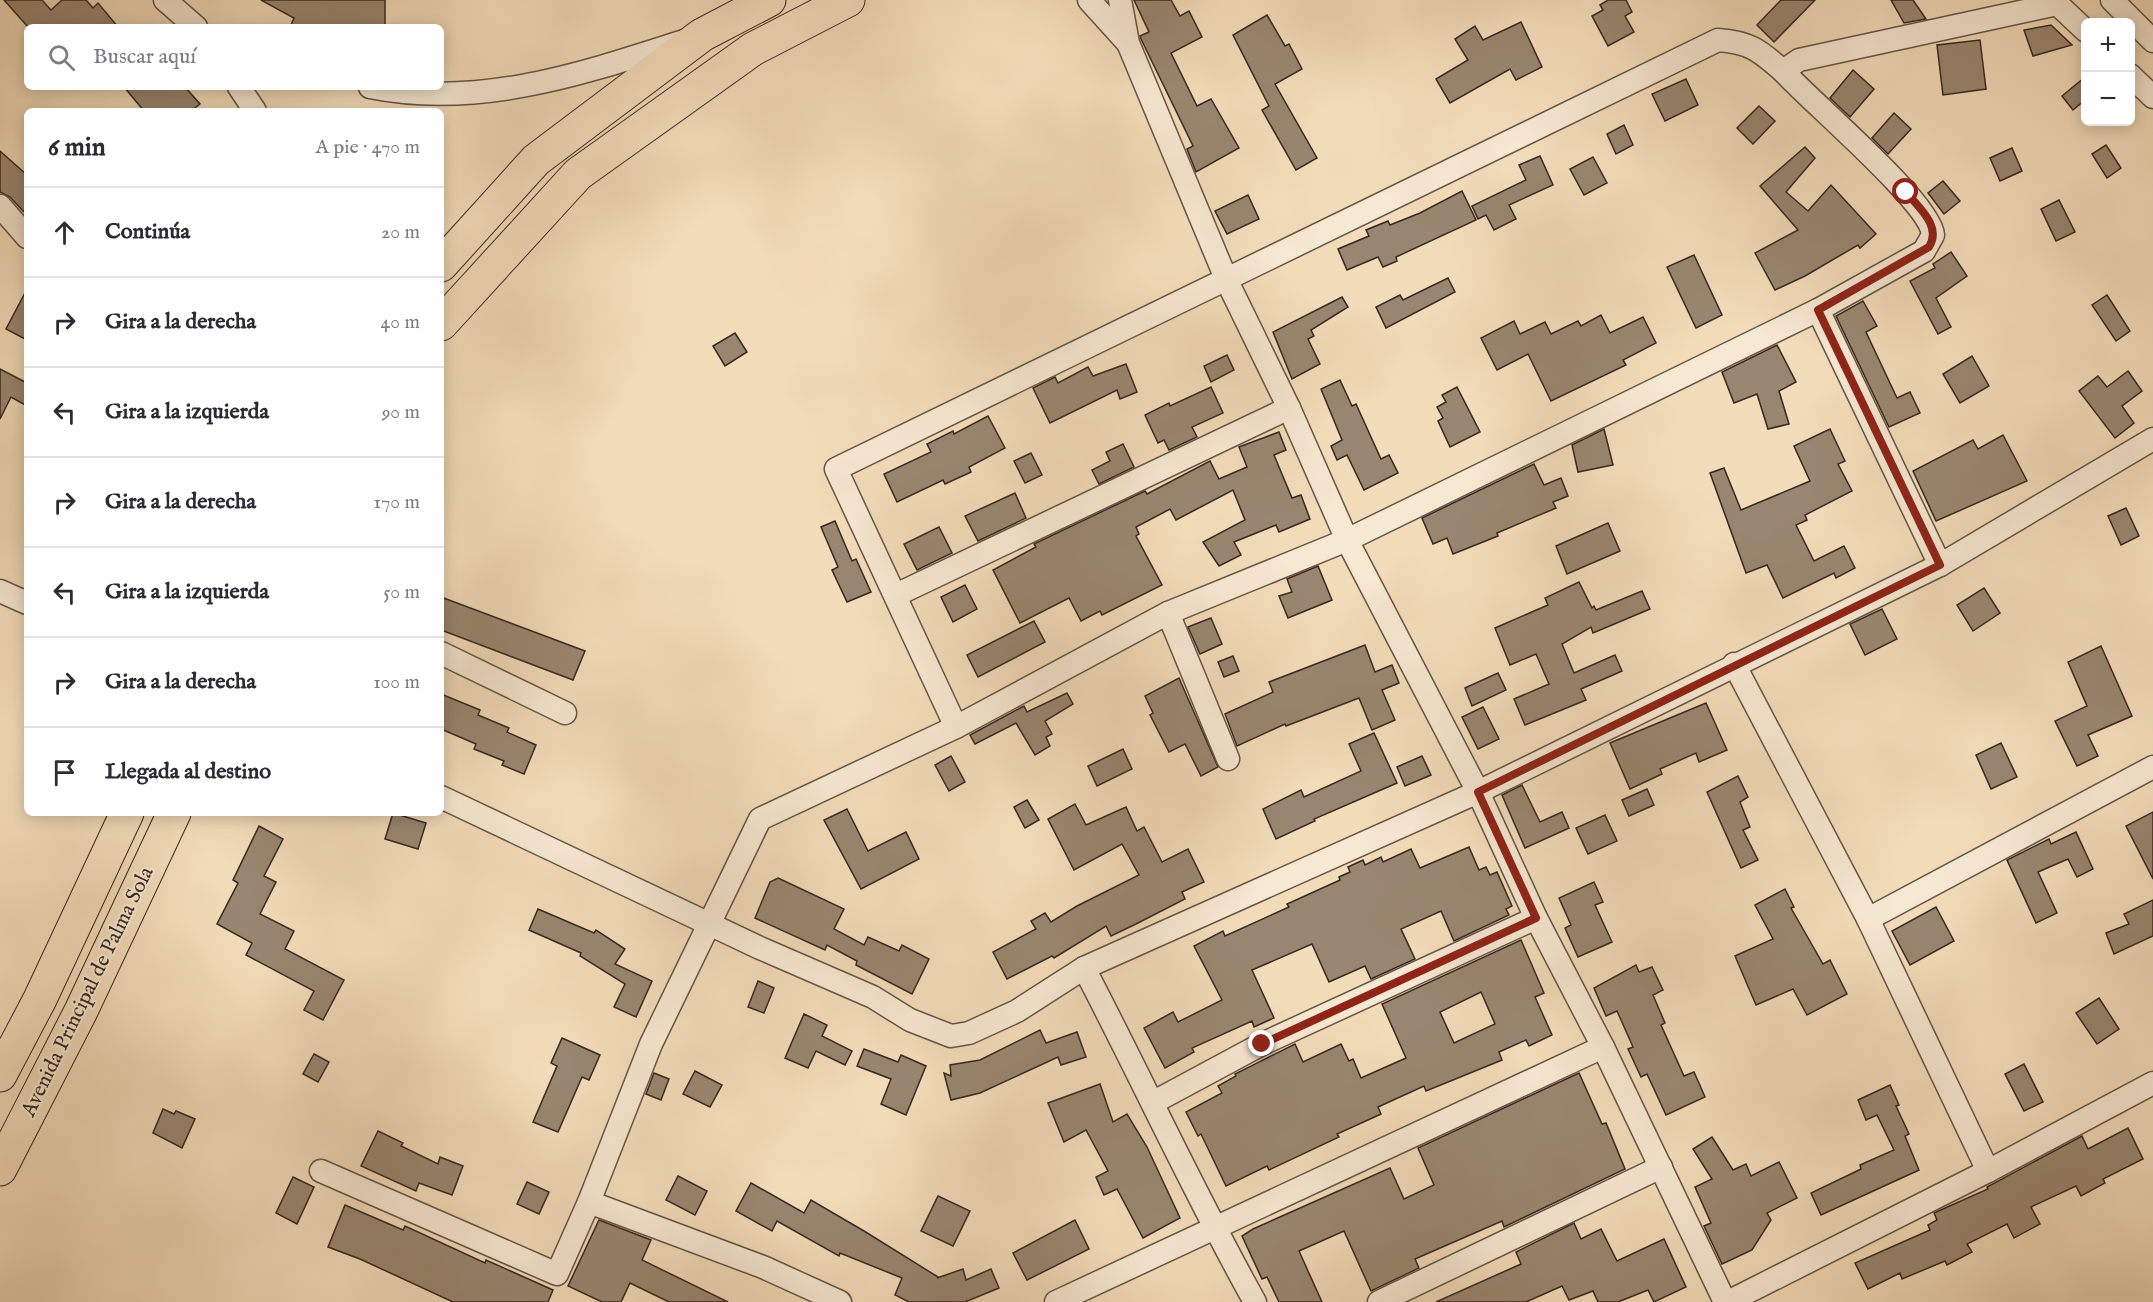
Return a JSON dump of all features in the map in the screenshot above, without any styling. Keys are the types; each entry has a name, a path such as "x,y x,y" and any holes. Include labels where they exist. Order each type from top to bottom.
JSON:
{"highway":[{"path":"444,262 536,160 702,35 769,0"},
{"path":"444,321 578,174 753,49 848,0"},
{"name":"Avenida Principal de Palma Sola","path":"0,1075 40,999 126,816"},
{"name":"Avenida Principal de Palma Sola","path":"0,1169 81,1011 173,816"}],"street":[{"path":"165,0 193,24"},
{"path":"1089,0 1128,43"},
{"path":"1120,0 1128,43 1227,281 1289,408 1347,540 1478,792 1536,918 1603,1047 1727,1302 1988,1172 2153,1083"},
{"path":"2112,0 2153,41"},
{"path":"1783,71 1799,60 2055,2 2081,27"},
{"path":"385,90 457,94 518,89 591,71 702,35"},
{"path":"321,1171 556,1274 589,1202 651,1044 760,819 956,727 1168,613 1347,540 1818,310 1924,251 1932,241 1933,230 1928,219 1906,192 1783,71 1755,47 1736,41 1718,40 837,469 956,727"},
{"path":"2135,80 2153,97"},
{"path":"241,90 253,108"},
{"path":"0,206 24,234"},
{"path":"1818,310 1940,565"},
{"path":"896,595 1289,408"},
{"path":"444,798 873,997 910,1020 951,1036 969,1033 1017,1011 1084,968 1478,792 1734,664 1940,565 2153,439"},
{"path":"0,591 24,602"},
{"path":"1168,613 1228,759"},
{"path":"444,654 565,713"},
{"path":"1734,664 1868,919 1988,1172"},
{"path":"1868,919 2153,767"},
{"path":"1154,1102 1262,1044 1536,918"},
{"path":"1084,968 1154,1102 1214,1229 1255,1302"},
{"path":"1056,1302 1603,1047"},
{"path":"1379,1302 1661,1167"},
{"path":"589,1202 763,1267 840,1302"}],"building":[{"path":"4,0 42,0 51,10 62,0 86,0 93,8 98,3 116,24 25,24"},
{"path":"261,0 385,0 385,24 291,24 294,18"},
{"path":"1134,0 1171,0 1180,16 1189,11 1202,37 1171,53 1197,106 1211,99 1239,148 1196,172 1187,149 1193,146 1141,39 1140,36 1149,32"},
{"path":"1608,0 1626,0 1632,12 1625,16 1634,32 1608,46 1592,16 1603,10 1600,5"},
{"path":"1781,0 1815,0 1774,42 1757,25"},
{"path":"1891,0 1913,0 1926,19 1904,23"},
{"path":"1267,15 1285,46 1289,44 1302,69 1275,84 1317,158 1296,170 1262,110 1269,106 1233,35"},
{"path":"1521,22 1542,67 1516,80 1510,69 1450,103 1436,79 1468,60 1455,39 1475,26 1483,40"},
{"path":"2051,25 2072,45 2033,56 2024,30"},
{"path":"1980,40 1986,89 1943,95 1937,45"},
{"path":"1853,70 1874,89 1850,117 1830,98"},
{"path":"1686,79 1698,105 1665,121 1652,94"},
{"path":"2081,80 2081,103 2073,110 2062,96"},
{"path":"126,90 188,90 200,104 195,108 142,108"},
{"path":"1759,106 1775,121 1753,144 1737,128"},
{"path":"1894,113 1911,129 1888,154 1872,138"},
{"path":"1624,125 1633,145 1616,154 1607,134"},
{"path":"2106,145 2121,168 2107,178 2092,154"},
{"path":"1805,147 1815,158 1786,192 1808,211 1831,185 1876,234 1860,248 1858,245 1805,276 1775,290 1755,253 1798,230 1760,186"},
{"path":"2012,148 2022,171 2000,181 1990,158"},
{"path":"0,151 24,172 24,212 10,197 0,192"},
{"path":"1540,156 1553,185 1509,205 1516,219 1494,230 1486,215 1478,219 1472,206 1526,180 1519,165"},
{"path":"1593,157 1607,183 1584,195 1570,169"},
{"path":"1943,181 1960,201 1944,214 1928,193"},
{"path":"1462,191 1476,220 1396,257 1397,261 1383,267 1378,257 1347,270 1338,249 1369,236 1366,230 1388,221 1390,225 1420,213"},
{"path":"1248,195 1259,219 1227,234 1215,211"},
{"path":"2059,200 2075,232 2056,241 2041,209"},
{"path":"1951,252 1967,276 1936,298 1951,327 1938,334 1910,281 1935,268 1933,264"},
{"path":"1694,255 1722,315 1696,328 1667,267"},
{"path":"1448,278 1455,292 1386,328 1376,307 1400,295 1403,300"},
{"path":"24,295 24,338 6,329"},
{"path":"2107,295 2130,331 2116,341 2092,305"},
{"path":"1342,297 1348,307 1311,330 1314,336 1308,339 1320,364 1292,379 1273,332"},
{"path":"1863,301 1877,326 1866,332 1897,398 1910,392 1920,413 1889,427 1836,316"},
{"path":"1601,315 1610,333 1643,317 1656,343 1623,360 1626,365 1551,401 1528,354 1497,370 1481,338 1514,321 1520,334 1545,322 1551,334 1578,321 1581,326"},
{"path":"735,333 747,352 725,366 713,346"},
{"path":"1777,345 1796,382 1779,391 1789,424 1768,429 1757,394 1734,403 1722,372"},
{"path":"1227,355 1234,370 1211,382 1204,366"},
{"path":"1972,356 1989,386 1960,403 1943,374"},
{"path":"1126,364 1137,392 1120,399 1117,390 1050,423 1033,388 1055,377 1058,383 1088,367 1093,376"},
{"path":"0,369 24,381 24,404 11,397 0,419"},
{"path":"2128,371 2142,391 2122,406 2134,423 2115,438 2079,391 2098,376 2107,387"},
{"path":"1340,380 1352,406 1356,404 1381,459 1389,455 1398,473 1364,490 1347,455 1337,460 1331,446 1342,440 1321,389"},
{"path":"1211,387 1223,413 1192,427 1197,437 1169,450 1164,440 1158,443 1145,415"},
{"path":"1457,387 1480,432 1450,447 1438,421 1443,418 1437,407 1446,402 1442,395"},
{"path":"988,416 1005,448 969,467 971,472 945,484 943,480 897,502 884,474 931,452 927,444 953,431 954,434"},
{"path":"1604,429 1613,465 1578,472 1572,445"},
{"path":"1830,429 1845,461 1838,464 1852,491 1805,515 1807,520 1796,525 1814,561 1844,546 1855,568 1836,578 1834,573 1783,598 1767,565 1746,573 1710,473 1724,468 1741,510 1810,481 1794,446"},
{"path":"1279,432 1286,450 1274,455 1292,498 1301,495 1310,519 1279,532 1276,525 1234,542 1241,555 1219,566 1203,542 1245,520 1233,490 1176,520 1170,509 1136,527 1139,534 1136,536 1162,585 1102,615 1100,611 1081,621 1069,598 1020,623 993,570 1036,547 1034,544 1145,491 1147,494 1210,461 1219,479 1247,467 1239,447"},
{"path":"2003,435 2027,481 1936,521 1913,471 1973,440 1978,449"},
{"path":"1123,444 1134,467 1099,484 1092,470 1110,461 1106,452"},
{"path":"1031,453 1042,475 1025,483 1014,461"},
{"path":"1534,464 1544,485 1561,478 1568,496 1553,502 1556,508 1497,533 1498,536 1453,554 1447,538 1433,544 1422,518"},
{"path":"1015,493 1026,518 978,541 965,516"},
{"path":"2126,508 2139,536 2121,545 2108,516"},
{"path":"835,521 852,561 856,559 871,592 847,602 832,570 838,567 821,527"},
{"path":"1608,523 1620,551 1567,574 1556,546"},
{"path":"939,527 952,553 917,570 904,544"},
{"path":"1318,566 1332,600 1288,618 1279,596 1292,592 1287,579"},
{"path":"1579,582 1592,608 1594,606 1596,610 1642,591 1650,609 1593,633 1591,627 1562,644 1574,673 1615,655 1622,671 1581,689 1586,700 1525,725 1514,699 1549,684 1536,654 1510,665 1495,628 1548,605 1545,598"},
{"path":"965,585 977,609 953,622 941,597"},
{"path":"1984,588 2000,613 1973,631 1957,605"},
{"path":"444,598 585,651 573,680 444,631"},
{"path":"1882,609 1897,639 1865,655 1850,624"},
{"path":"1211,618 1222,644 1200,654 1188,627"},
{"path":"1034,621 1045,642 978,677 967,655"},
{"path":"1365,645 1375,672 1392,665 1399,683 1382,690 1395,720 1372,730 1359,698 1286,726 1285,724 1237,746 1225,714 1273,692 1269,682"},
{"path":"2101,646 2132,716 2088,735 2098,756 2077,766 2055,721 2087,706 2068,662"},
{"path":"1233,656 1239,671 1224,677 1218,662"},
{"path":"1498,673 1506,690 1472,706 1465,688"},
{"path":"1179,678 1218,767 1201,776 1185,744 1169,752 1150,715 1153,713 1145,696"},
{"path":"1067,693 1073,704 1045,721 1052,734 1046,737 1050,746 1035,755 1016,723 975,744 970,735 1024,706 1027,712"},
{"path":"444,695 480,710 478,715 509,728 507,732 536,745 524,774 502,765 504,761 474,749 476,744 444,730"},
{"path":"1706,703 1727,750 1699,762 1696,753 1660,769 1662,774 1630,789 1610,743"},
{"path":"1483,707 1499,739 1478,749 1462,717"},
{"path":"1374,733 1397,783 1314,819 1315,821 1276,839 1263,809 1301,790 1304,797 1361,771 1349,744"},
{"path":"2001,743 2017,777 1991,789 1976,755"},
{"path":"1123,749 1132,769 1097,786 1088,766"},
{"path":"951,756 965,782 949,791 935,765"},
{"path":"1422,756 1431,775 1405,786 1397,767"},
{"path":"1738,776 1748,797 1740,802 1750,827 1743,830 1758,860 1741,868 1707,792"},
{"path":"1522,785 1540,822 1562,812 1569,828 1525,848 1502,795"},
{"path":"1647,789 1654,805 1629,816 1622,800"},
{"path":"1027,800 1039,820 1025,828 1014,807"},
{"path":"1075,804 1086,825 1126,807 1137,831 1144,827 1162,862 1188,849 1204,882 1182,892 1185,899 1136,924 1111,936 1106,926 1054,958 1052,956 1007,979 993,952 1036,929 1031,921 1045,913 1051,922 1077,906 1139,875 1122,844 1074,870 1048,819"},
{"path":"847,809 868,851 906,832 919,859 861,889 824,820"},
{"path":"2153,812 2153,879 2126,826"},
{"path":"1605,815 1617,841 1588,854 1576,828"},
{"path":"392,816 403,816 426,823 418,849 385,839"},
{"path":"259,826 283,839 264,876 276,882 260,914 294,931 285,949 344,980 323,1020 304,1010 314,991 246,955 252,943 217,924 238,883 233,880"},
{"path":"2076,832 2093,869 2077,877 2068,859 2038,872 2057,913 2036,923 2007,860 2049,839 2051,844"},
{"path":"1469,847 1479,870 1486,867 1490,875 1497,872 1512,906 1506,909 1509,915 1454,941 1441,911 1401,929 1415,959 1371,979 1365,966 1329,982 1312,944 1252,970 1274,1018 1254,1027 1252,1021 1192,1048 1194,1052 1165,1068 1144,1028 1173,1012 1178,1022 1222,1000 1194,946 1223,931 1225,936 1289,907 1287,904 1340,880 1339,877 1350,872 1348,867 1363,860 1365,865 1381,857 1383,862 1411,849 1420,868"},
{"path":"778,878 844,909 834,929 864,945 868,937 899,951 902,945 929,959 912,994 856,965 857,961 827,945 825,950 755,918 770,882"},
{"path":"1594,882 1603,902 1595,905 1612,942 1578,957 1565,928 1571,925 1559,898"},
{"path":"1785,889 1794,907 1791,908 1823,964 1830,960 1847,994 1807,1015 1793,989 1756,1005 1735,956 1773,939 1755,905"},
{"path":"2153,900 2153,936 2114,954 2106,933 2129,924 2124,914"},
{"path":"1936,907 1954,941 1910,965 1892,931"},
{"path":"538,909 594,933 596,930 625,949 615,964 652,981 636,1017 614,1007 625,984 580,956 581,953 529,930"},
{"path":"1521,940 1544,993 1535,997 1552,1035 1529,1046 1526,1040 1499,1052 1502,1060 1426,1091 1424,1086 1378,1107 1381,1114 1337,1134 1339,1137 1269,1170 1267,1166 1226,1186 1201,1134 1198,1136 1186,1112 1222,1093 1218,1086 1236,1076 1235,1074 1295,1044 1303,1062 1341,1044 1349,1061 1353,1059 1361,1078 1406,1058 1382,1004","holes":["1481,992 1495,1024 1454,1043 1440,1012"]},
{"path":"1636,965 1639,972 1652,967 1663,990 1653,995 1665,1023 1661,1025 1684,1076 1694,1072 1705,1097 1666,1115 1647,1074 1641,1077 1628,1049 1633,1047 1617,1011 1606,1016 1594,988"},
{"path":"758,981 774,988 764,1013 748,1007"},
{"path":"2099,998 2119,1029 2097,1044 2076,1013"},
{"path":"804,1014 827,1025 822,1036 852,1051 845,1065 816,1051 808,1068 785,1058"},
{"path":"1040,1030 1046,1043 1077,1032 1086,1057 1061,1065 1058,1057 980,1093 951,1100 944,1073 951,1076 950,1065 980,1060"},
{"path":"562,1038 600,1055 589,1080 582,1077 558,1132 533,1122 557,1066 551,1063"},
{"path":"864,1049 898,1062 901,1055 926,1066 906,1115 881,1104 891,1079 857,1066"},
{"path":"314,1054 329,1062 318,1082 303,1074"},
{"path":"2024,1064 2043,1102 2024,1111 2005,1074"},
{"path":"695,1071 722,1085 710,1107 683,1094"},
{"path":"654,1073 669,1079 661,1100 646,1094"},
{"path":"1579,1073 1602,1124 1606,1123 1625,1169 1504,1227 1502,1221 1415,1259 1419,1268 1371,1291 1344,1231 1299,1251 1322,1302 1279,1302 1267,1277 1262,1279 1242,1236 1390,1168 1404,1199 1434,1185 1418,1148"},
{"path":"1100,1084 1113,1122 1127,1114 1147,1147 1180,1218 1143,1238 1117,1189 1104,1195 1096,1177 1108,1171 1086,1130 1064,1142 1048,1103"},
{"path":"1890,1085 1899,1105 1896,1106 1909,1134 1905,1136 1919,1170 1821,1215 1811,1193 1861,1169 1860,1165 1894,1150 1877,1115 1866,1120 1858,1100"},
{"path":"163,1109 174,1114 176,1111 195,1119 182,1148 153,1133"},
{"path":"2128,1128 2143,1159 2103,1179 2105,1183 2081,1196 2076,1186 2031,1207 2040,1224 2014,1238 2007,1224 1967,1244 1972,1252 1947,1265 1945,1261 1902,1279 1900,1273 1868,1289 1855,1263 1930,1230 1928,1225 1937,1220 1934,1213 1988,1189 1987,1187 2082,1136 2088,1149"},
{"path":"378,1131 403,1143 401,1146 438,1164 440,1157 463,1166 452,1195 419,1183 416,1191 361,1166"},
{"path":"1712,1137 1733,1170 1746,1164 1751,1176 1779,1162 1797,1198 1767,1213 1771,1220 1752,1250 1722,1264 1704,1226 1711,1223 1695,1187 1712,1179 1693,1149"},
{"path":"678,1176 707,1191 695,1215 666,1200"},
{"path":"293,1177 314,1187 297,1224 276,1213"},
{"path":"527,1182 549,1192 539,1214 517,1204"},
{"path":"751,1183 804,1213 811,1200 937,1278 963,1269 966,1280 991,1269 999,1288 965,1302 909,1302 895,1295 902,1278 840,1253 839,1256 777,1221 772,1231 736,1211"},
{"path":"938,1196 970,1211 953,1246 921,1231"},
{"path":"345,1205 403,1230 405,1226 485,1263 486,1260 553,1290 548,1302 453,1302 360,1259 328,1247"},
{"path":"599,1220 651,1240 642,1260 728,1302 669,1302 630,1283 621,1302 602,1302 568,1286"},
{"path":"1075,1220 1089,1249 1027,1280 1013,1253"},
{"path":"1574,1223 1581,1239 1601,1229 1617,1261 1664,1239 1686,1287 1654,1302 1648,1290 1618,1302 1598,1302 1593,1291 1569,1300 1562,1286 1526,1302 1436,1302 1521,1264 1516,1252"}],"route":[{"path":"1262,1044 1536,918 1478,792 1734,664 1940,565 1818,310 1929,247 1933,235 1931,224 1906,192"}]}
